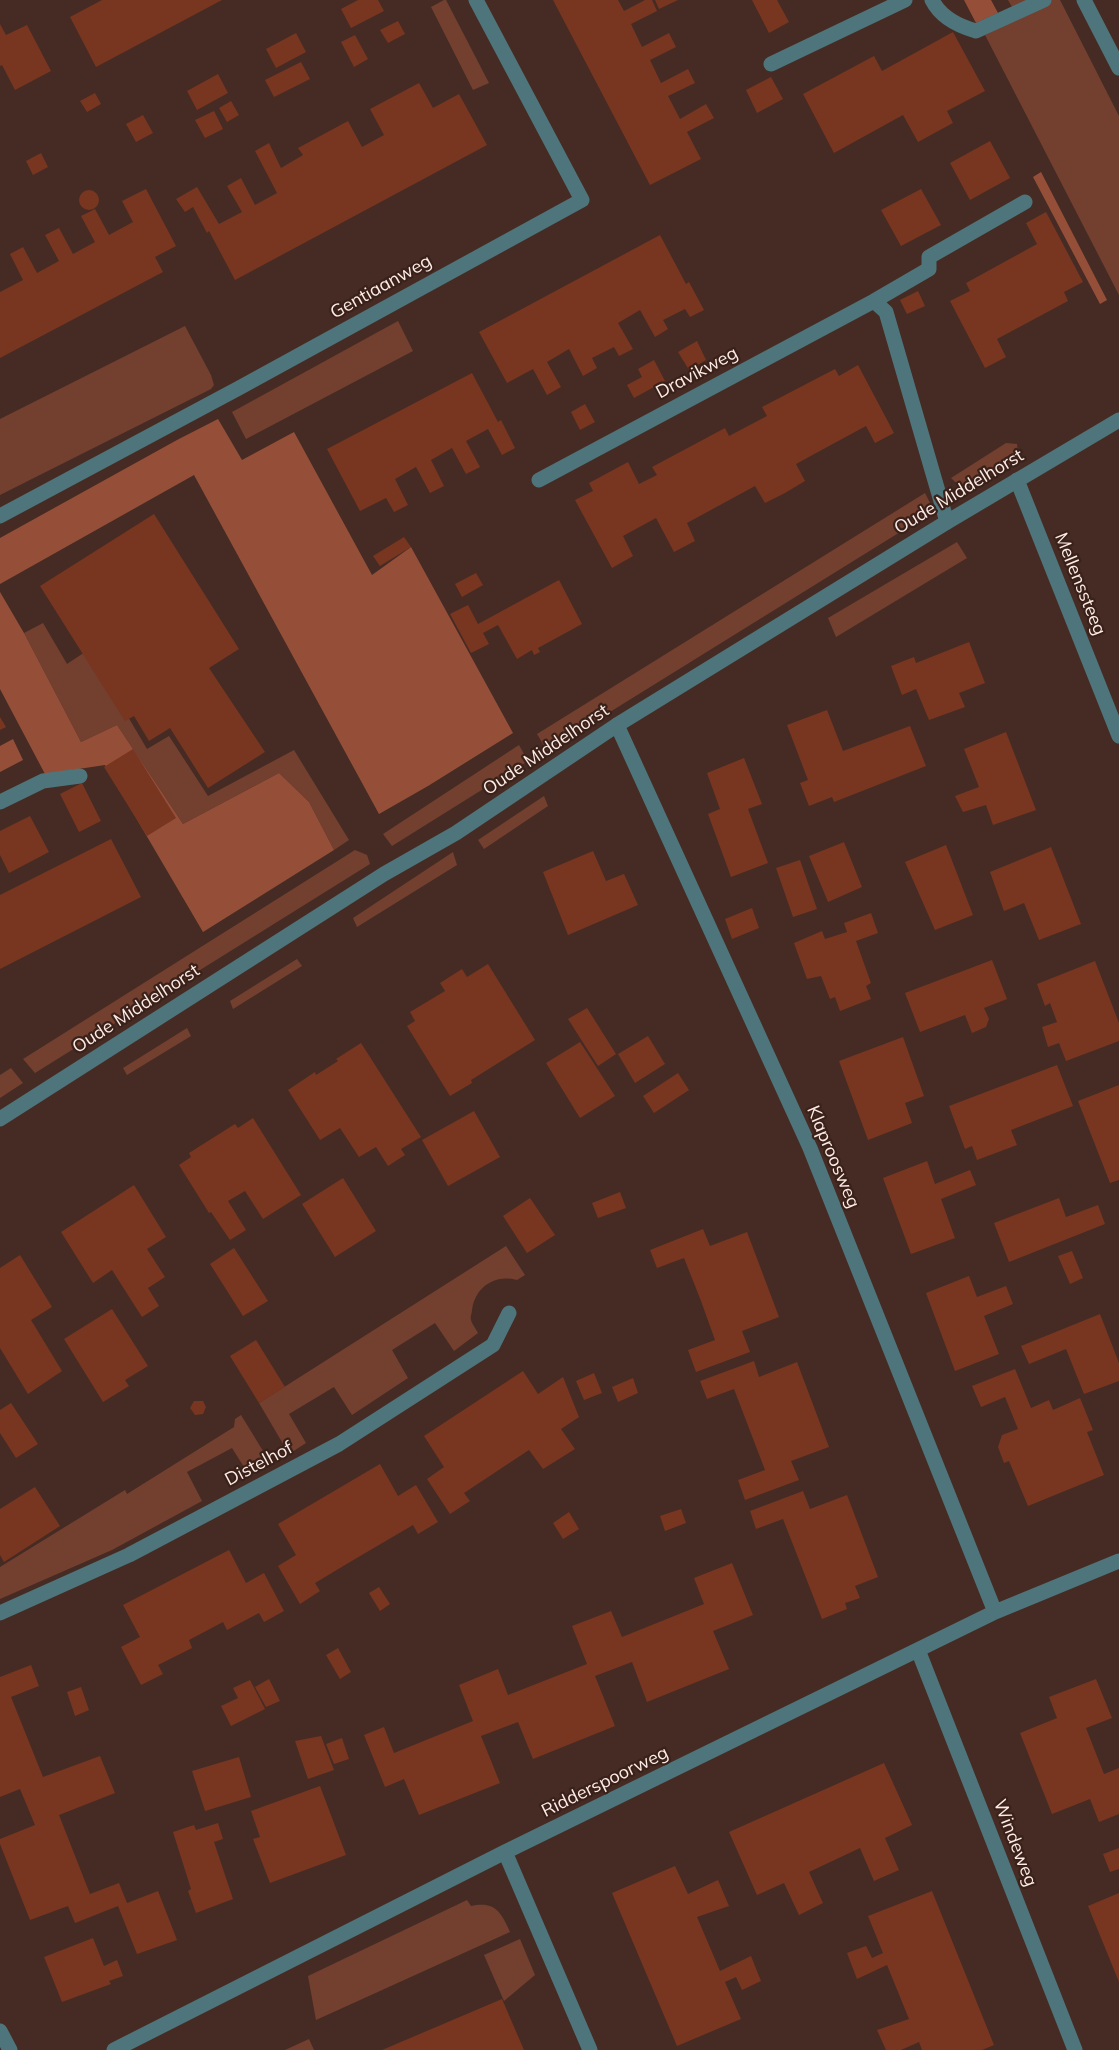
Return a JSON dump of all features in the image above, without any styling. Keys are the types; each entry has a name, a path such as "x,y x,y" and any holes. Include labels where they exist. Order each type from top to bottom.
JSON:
{"street":[{"name":"Gentiaanweg","path":"0,516 582,200 476,0"},
{"path":"771,64 905,0"},
{"path":"932,0 935,6 955,25 976,31 1044,0"},
{"path":"1084,0 1119,68"},
{"name":"Dravikweg","path":"539,480 874,301 929,269 929,257 1025,202"},
{"path":"874,301 886,312 947,522"},
{"name":"Oude Middelhorst","path":"0,1119 384,874 456,833 617,725 947,522 1119,420"},
{"name":"Mellenssteeg","path":"1017,480 1119,736"},
{"name":"Klaproosweg","path":"617,725 810,1148 995,1612"},
{"path":"0,802 42,781 80,776"},
{"name":"Distelhof","path":"0,1613 129,1555 339,1444 493,1345 509,1313"},
{"name":"Ridderspoorweg","path":"114,2050 505,1852 995,1612 1119,1561"},
{"name":"Windeweg","path":"918,1650 1075,2050"},
{"path":"505,1852 590,2050"},
{"path":"0,2031 10,2050"}],"shaded area":[{"path":"444,0 489,83 473,90 431,7"},
{"path":"964,0 991,0 998,13 976,23"},
{"path":"1008,0 1060,0 1119,116 1119,295 985,35 1018,18"},
{"path":"1041,172 1107,300 1100,304 1033,177"},
{"path":"398,321 413,351 246,439 232,412"},
{"path":"185,326 211,375 214,385 211,389 0,495 0,419"},
{"path":"218,419 242,460 294,432 372,575 411,547 513,733 379,814 194,475 0,584 0,538"},
{"path":"1006,443 1017,444 1019,461 965,491 951,478"},
{"path":"925,493 934,511 547,751 537,734"},
{"path":"957,542 967,558 836,637 828,618"},
{"path":"0,592 81,742 117,725 183,824 279,773 309,802 334,850 203,932 105,765 45,774 0,689"},
{"path":"43,623 67,664 97,644 127,715 147,749 169,736 208,796 294,750 349,840 334,850 309,802 279,773 183,824 117,725 81,742 24,633"},
{"path":"13,739 23,760 0,772 0,746"},
{"path":"519,745 528,761 392,846 383,834"},
{"path":"544,796 548,806 484,849 478,840"},
{"path":"355,850 367,855 370,864 35,1073 23,1059"},
{"path":"453,852 457,865 357,927 353,918"},
{"path":"297,959 302,966 233,1009 230,1001"},
{"path":"187,1028 191,1036 127,1075 123,1068"},
{"path":"11,1068 23,1083 0,1098 0,1075"},
{"path":"506,1246 525,1275 517,1280 494,1281 487,1284 477,1295 471,1318 478,1333 454,1351 435,1323 392,1350 408,1378 352,1415 334,1387 289,1414 306,1443 289,1454 259,1403"},
{"path":"241,1415 271,1464 249,1475 232,1448 187,1472 202,1501 112,1550 0,1599 0,1567 125,1490 127,1494 234,1427 235,1419"},
{"path":"467,1900 471,1906 486,1905 496,1909 510,1932 316,2020 308,1976"},
{"path":"520,1939 535,1975 504,2001 484,1955"},
{"path":"309,2039 314,2050 285,2050"}],"building":[{"path":"102,0 222,0 96,67 70,17"},
{"path":"358,0 378,0 384,11 351,28 341,9"},
{"path":"553,0 618,0 624,11 645,0 652,0 657,11 631,24 642,47 669,33 676,47 650,60 661,83 688,69 695,83 668,96 680,119 706,104 714,118 687,132 701,159 650,185"},
{"path":"655,0 678,0 659,9"},
{"path":"752,0 777,0 789,22 769,33"},
{"path":"398,21 405,34 388,43 380,30"},
{"path":"0,24 6,35 27,25 51,71 15,90 2,65 0,66"},
{"path":"953,32 985,91 947,111 953,123 918,142 903,115 834,153 803,94 874,56 882,71"},
{"path":"296,33 306,52 276,68 266,49"},
{"path":"355,35 368,59 354,67 341,42"},
{"path":"301,62 310,79 274,97 265,80"},
{"path":"218,74 228,93 197,110 187,91"},
{"path":"771,77 783,99 757,113 746,90"},
{"path":"419,83 433,108 459,94 487,145 235,280 209,231 207,233 193,207 185,212 176,199 197,187 219,224 242,212 227,186 241,178 255,205 277,193 255,151 269,143 281,168 303,155 298,148 348,121 362,147 384,135 370,109"},
{"path":"95,93 101,104 87,112 80,101"},
{"path":"231,101 239,115 227,122 219,108"},
{"path":"214,111 223,129 205,138 195,120"},
{"path":"143,115 153,133 136,142 126,124"},
{"path":"990,141 1010,178 970,200 950,163"},
{"path":"41,153 48,167 33,175 26,161"},
{"path":"146,189 176,246 155,257 163,272 0,358 0,292 23,280 10,254 23,247 37,273 59,261 45,235 59,228 73,254 95,242 81,216 95,209 109,235 133,222 122,201"},
{"path":"921,189 941,225 901,246 881,210"},
{"path":"89,190 96,193 99,200 96,207 89,210 82,207 79,200 82,193"},
{"path":"1046,212 1083,282 1064,292 1068,301 997,339 1006,357 985,368 950,301 970,291 966,283 1037,244 1026,223"},
{"path":"660,235 686,284 689,282 704,310 690,317 685,309 663,320 668,329 655,337 640,310 618,323 633,349 619,356 614,347 592,358 597,368 583,376 569,349 547,362 561,387 547,395 533,369 507,383 479,332"},
{"path":"918,291 925,306 907,314 900,300"},
{"path":"697,341 706,360 689,370 678,352"},
{"path":"654,360 665,381 634,398 627,385 642,377 638,369"},
{"path":"858,365 894,433 875,443 866,426 829,446 796,464 805,481 765,503 755,486 687,523 695,541 674,552 656,518 623,536 633,556 612,568 575,500 593,491 589,483 628,462 639,484 657,475 652,467 725,428 729,436 767,416 762,407 835,369 839,376"},
{"path":"472,373 498,422 501,420 515,448 502,455 488,429 466,441 480,467 466,474 452,448 431,460 444,486 430,493 416,467 395,479 408,505 394,512 386,498 360,511 327,449"},
{"path":"585,404 595,422 580,430 571,412"},
{"path":"154,514 239,649 209,668 265,752 208,788 170,728 149,741 134,716 125,721 40,586"},
{"path":"404,537 411,547 380,566 373,556"},
{"path":"476,573 483,585 462,597 455,584"},
{"path":"559,580 582,624 538,648 540,652 534,655 532,650 517,659 498,625 483,633 489,644 471,653 450,614 468,605 478,624"},
{"path":"969,642 985,683 959,693 965,707 929,720 916,689 902,695 891,666 914,657 916,663"},
{"path":"827,710 843,751 910,726 926,766 834,802 832,797 809,806 800,783 808,780 787,725"},
{"path":"0,717 6,727 0,730"},
{"path":"1006,732 1036,810 993,825 986,805 963,812 955,796 979,787 964,749"},
{"path":"133,749 176,818 147,836 104,767"},
{"path":"744,758 762,804 748,809 768,863 731,877 708,814 720,809 707,773"},
{"path":"82,783 101,821 79,832 60,794"},
{"path":"30,816 49,852 9,873 0,855 0,831"},
{"path":"111,839 141,897 0,969 0,895"},
{"path":"844,842 862,887 828,902 809,856"},
{"path":"946,845 973,915 935,930 905,862"},
{"path":"1051,847 1081,924 1039,940 1024,903 1004,911 990,872"},
{"path":"593,851 606,881 624,874 638,905 568,935 543,872"},
{"path":"800,860 817,909 793,917 776,868"},
{"path":"752,908 759,928 732,939 725,919"},
{"path":"871,913 878,933 856,941 871,983 866,986 871,999 840,1011 835,997 830,999 821,976 807,979 794,943 822,931 825,939 847,932 844,923"},
{"path":"992,960 1007,999 984,1008 989,1019 986,1027 972,1033 965,1015 920,1032 905,993"},
{"path":"1095,961 1119,1023 1119,1041 1066,1061 1059,1043 1048,1047 1042,1027 1057,1022 1050,1003 1045,1006 1037,984"},
{"path":"488,964 535,1040 471,1080 472,1083 450,1096 407,1026 415,1021 410,1012 445,991 440,983 462,969 467,977"},
{"path":"587,1008 616,1054 598,1066 568,1019"},
{"path":"648,1036 665,1064 635,1083 618,1054"},
{"path":"903,1037 924,1096 905,1103 912,1123 868,1140 839,1061"},
{"path":"580,1042 615,1096 580,1118 546,1063"},
{"path":"361,1043 421,1137 401,1149 405,1155 388,1166 376,1147 359,1157 340,1128 320,1140 288,1090 315,1072 316,1075 338,1061 336,1059"},
{"path":"1057,1065 1073,1106 1011,1130 1017,1145 977,1160 972,1146 965,1149 949,1106"},
{"path":"678,1073 689,1090 654,1113 643,1096"},
{"path":"1119,1085 1119,1180 1110,1183 1078,1101"},
{"path":"474,1111 500,1157 448,1186 422,1140"},
{"path":"253,1118 301,1195 263,1219 245,1191 228,1201 246,1230 230,1240 211,1212 209,1213 179,1165 191,1157 189,1153 235,1124 238,1128"},
{"path":"927,1161 935,1184 970,1170 976,1185 941,1199 955,1238 911,1254 883,1178"},
{"path":"343,1178 376,1231 335,1257 302,1204"},
{"path":"134,1185 166,1237 147,1249 165,1277 148,1288 159,1306 142,1317 112,1270 93,1283 61,1232"},
{"path":"620,1192 626,1208 598,1218 592,1203"},
{"path":"530,1198 555,1235 527,1253 503,1216"},
{"path":"1059,1198 1066,1217 1098,1205 1105,1224 1009,1262 994,1223"},
{"path":"703,1229 710,1246 747,1232 779,1317 742,1331 750,1352 696,1372 688,1350 715,1340 701,1301 684,1258 657,1268 650,1250"},
{"path":"234,1248 268,1301 243,1316 210,1264"},
{"path":"1072,1251 1083,1278 1070,1284 1058,1256"},
{"path":"20,1255 52,1307 31,1320 62,1371 28,1394 0,1348 0,1268"},
{"path":"969,1276 977,1297 1006,1286 1013,1304 984,1316 999,1354 955,1371 926,1293"},
{"path":"112,1309 148,1366 125,1380 129,1386 103,1402 64,1339"},
{"path":"1100,1314 1119,1363 1119,1381 1084,1394 1066,1349 1029,1364 1021,1346"},
{"path":"256,1340 285,1387 259,1403 230,1356"},
{"path":"754,1361 759,1377 797,1362 829,1447 791,1461 799,1480 745,1500 738,1480 765,1470 734,1389 707,1399 700,1381"},
{"path":"1015,1369 1031,1408 1049,1400 1053,1410 1080,1398 1093,1430 1087,1432 1104,1475 1028,1506 1009,1461 1004,1463 998,1447 1002,1435 1018,1429 1005,1397 981,1407 972,1386"},
{"path":"523,1371 538,1394 563,1377 579,1417 561,1429 575,1449 543,1469 529,1450 464,1493 470,1501 450,1514 427,1479 444,1467 424,1436"},
{"path":"594,1373 602,1393 584,1400 576,1381"},
{"path":"633,1378 638,1393 618,1402 612,1387"},
{"path":"194,1401 203,1401 206,1407 203,1414 195,1415 190,1408"},
{"path":"11,1403 38,1444 16,1458 0,1433 0,1410"},
{"path":"380,1464 398,1496 416,1485 438,1522 418,1534 413,1525 350,1562 315,1583 320,1591 300,1604 278,1566 296,1555 278,1524"},
{"path":"35,1487 60,1526 4,1562 0,1555 0,1509"},
{"path":"803,1491 810,1509 847,1495 878,1577 855,1586 860,1598 845,1603 847,1609 822,1619 783,1519 756,1529 750,1511"},
{"path":"681,1509 686,1523 665,1531 660,1516"},
{"path":"569,1512 579,1529 563,1539 553,1523"},
{"path":"229,1550 246,1583 264,1573 284,1611 264,1622 259,1613 227,1630 223,1622 189,1640 192,1648 158,1665 163,1674 141,1685 121,1647 140,1637 123,1605"},
{"path":"732,1563 753,1615 713,1631 729,1669 647,1702 632,1662 595,1676 615,1726 533,1759 518,1722 481,1736 500,1783 419,1815 404,1779 385,1787 364,1735 384,1727 394,1753 473,1721 459,1685 498,1669 508,1695 587,1664 572,1626 611,1611 622,1637 704,1604 694,1578"},
{"path":"379,1587 390,1604 380,1611 369,1593"},
{"path":"338,1648 351,1672 340,1679 326,1655"},
{"path":"31,1665 39,1686 11,1697 43,1777 100,1756 115,1793 59,1815 90,1894 119,1883 127,1903 158,1891 177,1940 137,1954 118,1906 75,1923 68,1906 30,1920 0,1844 0,1839 35,1825 20,1789 0,1797 0,1677"},
{"path":"269,1679 280,1701 266,1707 255,1687"},
{"path":"1096,1679 1112,1718 1086,1728 1104,1774 1119,1768 1119,1814 1099,1822 1090,1799 1052,1814 1020,1733 1057,1718 1049,1697"},
{"path":"250,1680 265,1709 231,1726 221,1706 238,1698 233,1688"},
{"path":"81,1687 89,1710 75,1716 67,1692"},
{"path":"321,1736 334,1770 308,1779 295,1741"},
{"path":"342,1738 349,1759 334,1764 326,1744"},
{"path":"239,1757 251,1797 205,1811 192,1771"},
{"path":"884,1763 912,1825 885,1838 899,1870 874,1881 860,1848 809,1872 823,1903 799,1915 784,1883 757,1895 729,1832"},
{"path":"320,1786 346,1855 270,1883 253,1839 260,1837 251,1811"},
{"path":"218,1823 223,1839 214,1842 233,1899 196,1913 173,1832 194,1825 196,1830"},
{"path":"1119,1848 1119,1869 1110,1872 1103,1854"},
{"path":"675,1866 688,1894 718,1880 729,1906 697,1917 720,1971 751,1956 761,1981 742,1990 736,1977 725,1982 741,2019 677,2046 612,1893"},
{"path":"932,1891 994,2045 982,2050 922,2050 919,2042 901,2050 886,2050 877,2030 909,2019 887,1965 857,1979 847,1953 866,1946 872,1958 883,1953 868,1916"},
{"path":"1119,1893 1119,1982 1088,1906"},
{"path":"93,1938 104,1966 117,1960 123,1976 109,1981 111,1984 62,2002 44,1957"},
{"path":"502,1999 524,2050 382,2050"}]}
